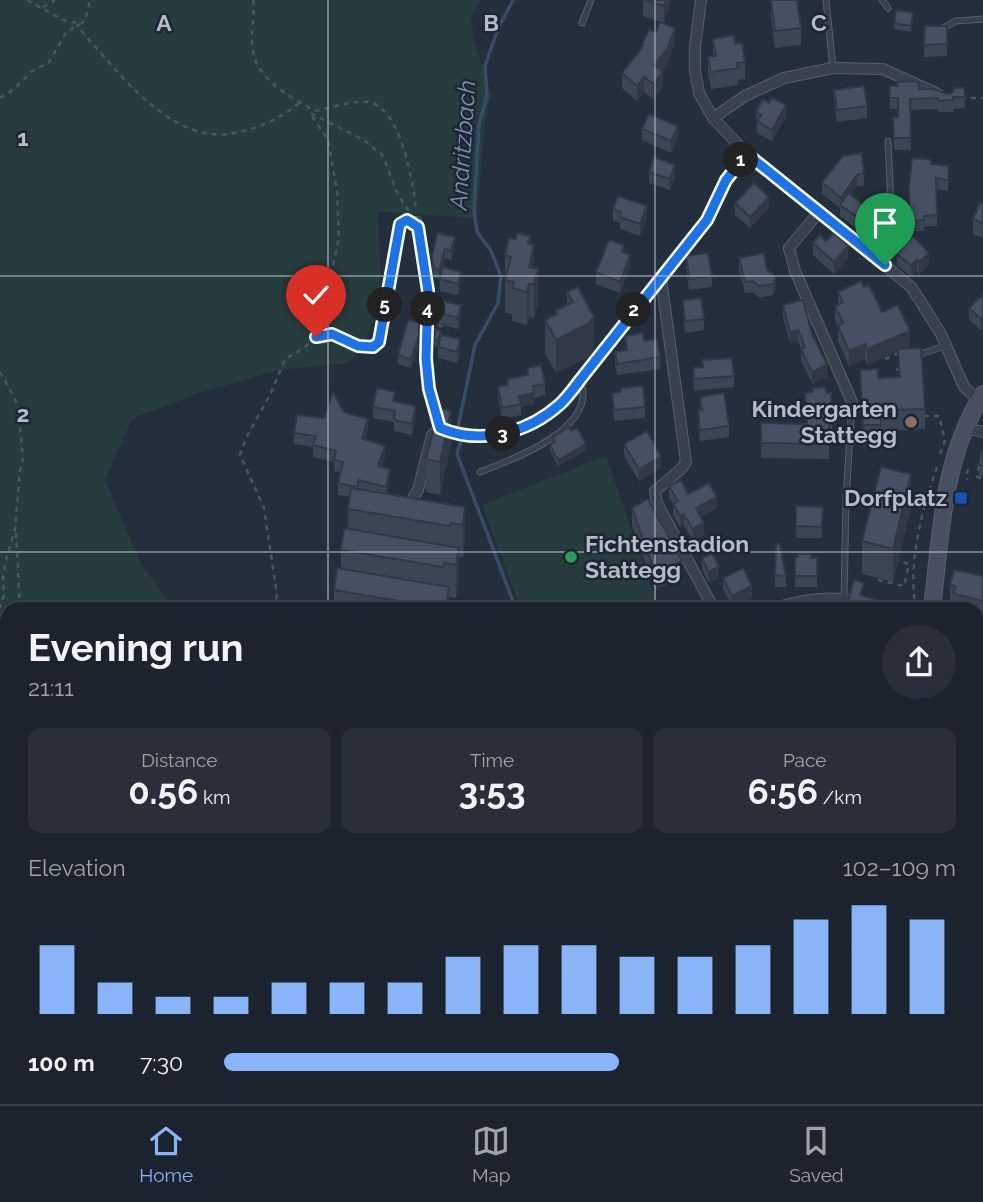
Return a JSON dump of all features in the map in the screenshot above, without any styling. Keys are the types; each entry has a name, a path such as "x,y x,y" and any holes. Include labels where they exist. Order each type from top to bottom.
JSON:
{"main road":[{"path":"933,602 946,494 957,444 981,397"}],"street":[{"path":"701,0 695,71 699,93 713,118 747,154 912,288 941,334 964,387 981,397"},
{"path":"713,118 745,96 783,78 833,68 883,69 947,98"},
{"path":"417,225 428,291 426,359 429,389 440,428 468,437 508,433 530,425 560,405 707,220 726,180 747,154"},
{"path":"820,211 789,248 795,271 852,402"},
{"path":"661,278 686,462 655,491 657,503 710,602"},
{"path":"407,508 418,490 432,435 440,428"},
{"path":"964,428 983,432"},
{"path":"792,602 800,599 844,598 860,602"}],"lane":[{"path":"582,23 591,0"},
{"path":"825,0 833,68"},
{"path":"882,0 888,8"},
{"path":"941,29 956,21 983,19"},
{"path":"885,265 892,230 888,141"},
{"path":"920,354 945,346"},
{"path":"480,472 534,449 578,416 584,403 585,391 580,380"},
{"path":"844,598 852,402"}],"path":[{"path":"27,0 63,20 78,25 140,93 173,120 197,131 222,135 241,131 285,114 300,102"},
{"path":"42,7 55,0"},
{"path":"0,98 14,89 31,72 49,62 67,31 85,21 90,0"},
{"path":"253,0 253,54 271,81 315,111 368,102 387,113 399,133 415,195 417,225"},
{"path":"947,98 983,99"},
{"path":"333,265 339,238 337,191 328,140 310,113 364,140 383,156 398,195 417,225"},
{"path":"276,602 277,595 264,508 240,456 246,438 271,393 285,359 316,337 332,334 358,346 373,347 379,342 400,224 407,220 417,225"},
{"path":"885,359 902,351"},
{"path":"897,382 897,369 909,367"},
{"path":"0,372 15,397 21,428 23,458 15,529 20,602"},
{"path":"924,416 939,416 944,440 957,444"},
{"path":"983,462 980,461 977,477 983,479"},
{"path":"2,602 6,560 15,529"},
{"path":"878,580 904,586 909,564 898,561"}],"green space":[{"path":"0,0 481,0 471,15 473,37 491,93 485,123 477,218 378,212 382,309 371,325 366,344 347,363 278,370 199,393 132,419 105,480 141,564 169,602 0,602"},
{"name":"Fichtenstadion Stattegg","path":"606,456 657,602 518,602 482,505"}],"building":[{"path":"645,0 666,0 664,6"},
{"path":"771,0 797,0 801,28 775,31"},
{"path":"896,10 913,13 911,26 894,23"},
{"path":"660,22 675,28 667,49 654,65 663,72 653,84 644,77 637,86 622,73 641,49 649,29 656,32"},
{"path":"925,26 947,26 947,44 924,45"},
{"path":"734,35 735,44 742,43 745,62 737,63 738,68 711,72 708,57 716,56 713,39"},
{"path":"897,82 919,83 919,89 933,89 947,94 952,93 955,88 964,88 965,97 938,101 938,98 910,99 911,138 894,138 893,118 898,117 898,98 890,98 890,86 897,86"},
{"path":"864,86 867,106 837,110 834,90"},
{"path":"772,98 786,105 772,130 757,121 761,115 756,112 763,99 769,103"},
{"path":"649,114 678,126 671,141 642,129"},
{"path":"862,153 864,174 857,175 841,198 822,182 843,156"},
{"path":"654,157 675,165 670,179 649,172"},
{"path":"912,158 927,159 931,160 931,164 949,166 948,180 936,178 937,215 924,216 924,220 910,221"},
{"path":"754,183 769,197 750,217 735,203"},
{"path":"848,193 865,206 857,217 840,205"},
{"path":"618,196 647,206 640,224 620,217 621,212 613,209"},
{"path":"980,202 983,204 983,223 973,219"},
{"path":"437,233 455,237 451,251 445,249 439,270 434,268 432,257"},
{"path":"517,233 530,236 528,243 534,245 529,267 538,269 534,285 529,284 527,292 512,288 514,282 505,280 511,257 505,255 509,238 516,239"},
{"path":"834,233 848,246 834,262 813,243 820,235 826,241"},
{"path":"913,236 929,253 911,265 897,254"},
{"path":"609,240 624,245 622,252 630,255 620,282 596,272"},
{"path":"708,253 712,276 689,279 686,256"},
{"path":"764,253 767,270 776,277 773,284 760,286 752,281 745,282 739,258"},
{"path":"443,267 461,272 458,284 440,279"},
{"path":"861,281 864,287 869,285 882,312 898,305 910,331 867,349 865,344 849,351 838,326 843,323 835,306 843,302 838,292"},
{"path":"578,287 594,317 588,324 556,340 545,320 557,314 555,311 573,302 567,292"},
{"path":"983,294 983,317 981,319 969,308"},
{"path":"701,298 704,319 685,321 683,300"},
{"path":"803,300 813,338 827,365 812,372 801,349 805,347 798,330 790,332 783,305"},
{"path":"443,301 461,305 458,318 439,313"},
{"path":"408,320 419,322 419,335 411,359 398,355"},
{"path":"435,329 441,331 438,341 434,340"},
{"path":"643,333 644,341 657,339 660,357 617,364 615,352 627,350 625,336"},
{"path":"441,335 460,339 457,352 438,347"},
{"path":"921,348 925,409 888,410 888,415 881,415 881,425 863,425 860,370 878,369 878,378 900,377 898,349"},
{"path":"732,358 734,376 694,379 693,368 703,367 702,360"},
{"path":"541,365 545,384 533,386 534,393 519,396 521,404 502,408 498,387 508,385 507,379 528,375 527,368"},
{"path":"643,386 645,407 614,410 612,393 621,392 621,388"},
{"path":"825,387 826,393 831,393 829,444 761,443 761,423 807,424 805,393 813,392 812,388"},
{"path":"377,388 395,392 393,401 416,406 412,424 394,420 395,411 373,407"},
{"path":"333,392 344,412 368,419 362,438 385,446 378,466 390,469 386,487 359,480 357,487 338,483 343,462 334,460 336,451 313,445 316,436 294,433 297,415 324,418"},
{"path":"724,393 729,426 700,430 700,397"},
{"path":"439,408 451,411 440,462 426,459"},
{"path":"569,427 571,431 577,428 586,444 558,460 550,445 555,442 552,438"},
{"path":"647,431 661,457 639,469 624,444"},
{"path":"983,451 983,466 979,465"},
{"path":"881,467 911,474 893,549 862,541"},
{"path":"681,480 688,494 709,483 717,497 696,508 704,523 693,529 684,514 680,516 673,504 678,501 669,486"},
{"path":"351,488 465,507 463,525 451,523 450,526 348,509"},
{"path":"648,499 682,561 655,573 632,508"},
{"path":"796,506 823,507 822,527 796,526"},
{"path":"344,528 459,548 456,565 444,563 443,567 341,550"},
{"path":"776,544 780,544 786,576 775,575"},
{"path":"712,553 719,566 709,572 702,558"},
{"path":"798,554 811,554 811,558 817,558 817,576 795,576 795,557 798,557"},
{"path":"337,568 449,587 446,602 405,602 334,590"},
{"path":"743,568 752,586 732,596 723,578"},
{"path":"954,570 983,576 983,601 954,594 955,586 950,585"},
{"path":"854,580 864,583 860,595 886,602 848,602"}],"waterway":[{"name":"Andritzbach","path":"513,0 498,29 485,66 487,96 479,124 474,210 477,232 491,251 501,276 498,303 475,345 458,427 461,441 457,454 513,602"}],"place":[{"name":"Kindergarten Stattegg","path":"911,422"},
{"name":"Dorfplatz","path":"961,498"},
{"name":"Fichtenstadion Stattegg","path":"571,557"}],"route":[{"path":"316,337 332,334 358,346 373,347 379,342 400,224 407,220 418,227 428,291 426,359 429,389 440,428 468,437 508,433 530,425 560,405 707,220 726,180 747,154 885,265"}]}
